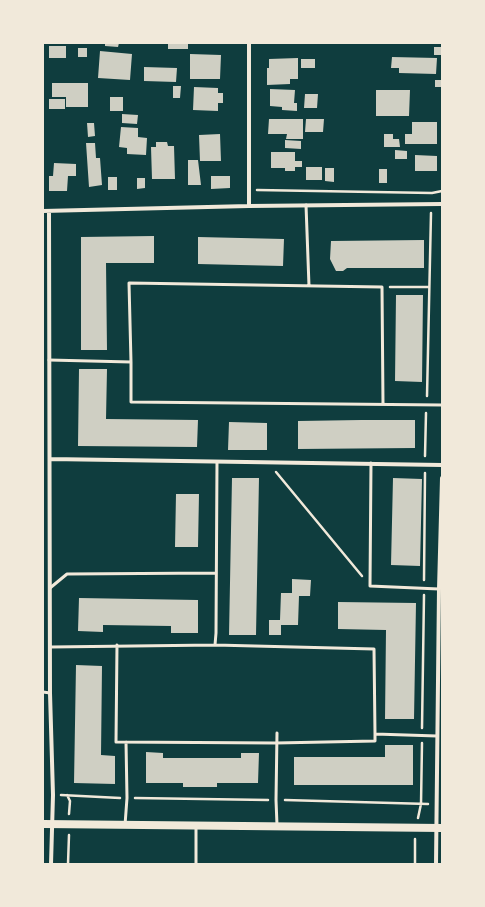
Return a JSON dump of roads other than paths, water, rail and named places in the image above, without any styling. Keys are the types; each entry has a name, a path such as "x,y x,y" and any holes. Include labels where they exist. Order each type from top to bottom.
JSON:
{"main road":[{"path":"43,824 439,828"}],"street":[{"path":"249,43 249,206"},
{"path":"43,211 306,205 442,204"},
{"path":"49,211 50,692 52,795 51,864"},
{"path":"50,459 442,464"},
{"path":"436,864 439,828 437,736 442,478"}],"lane":[{"path":"306,205 309,286"},
{"path":"383,404 382,287 129,284 131,402 442,405"},
{"path":"49,360 131,362"},
{"path":"215,645 218,462"},
{"path":"371,463 370,586 439,589"},
{"path":"50,588 67,574 216,573"},
{"path":"51,647 117,645 215,645 374,649 375,741 276,743 116,742 117,645"},
{"path":"43,692 50,692"},
{"path":"277,733 276,800 278,827"},
{"path":"376,734 437,736"},
{"path":"124,825 127,798 126,742"},
{"path":"196,826 196,864"}]}
